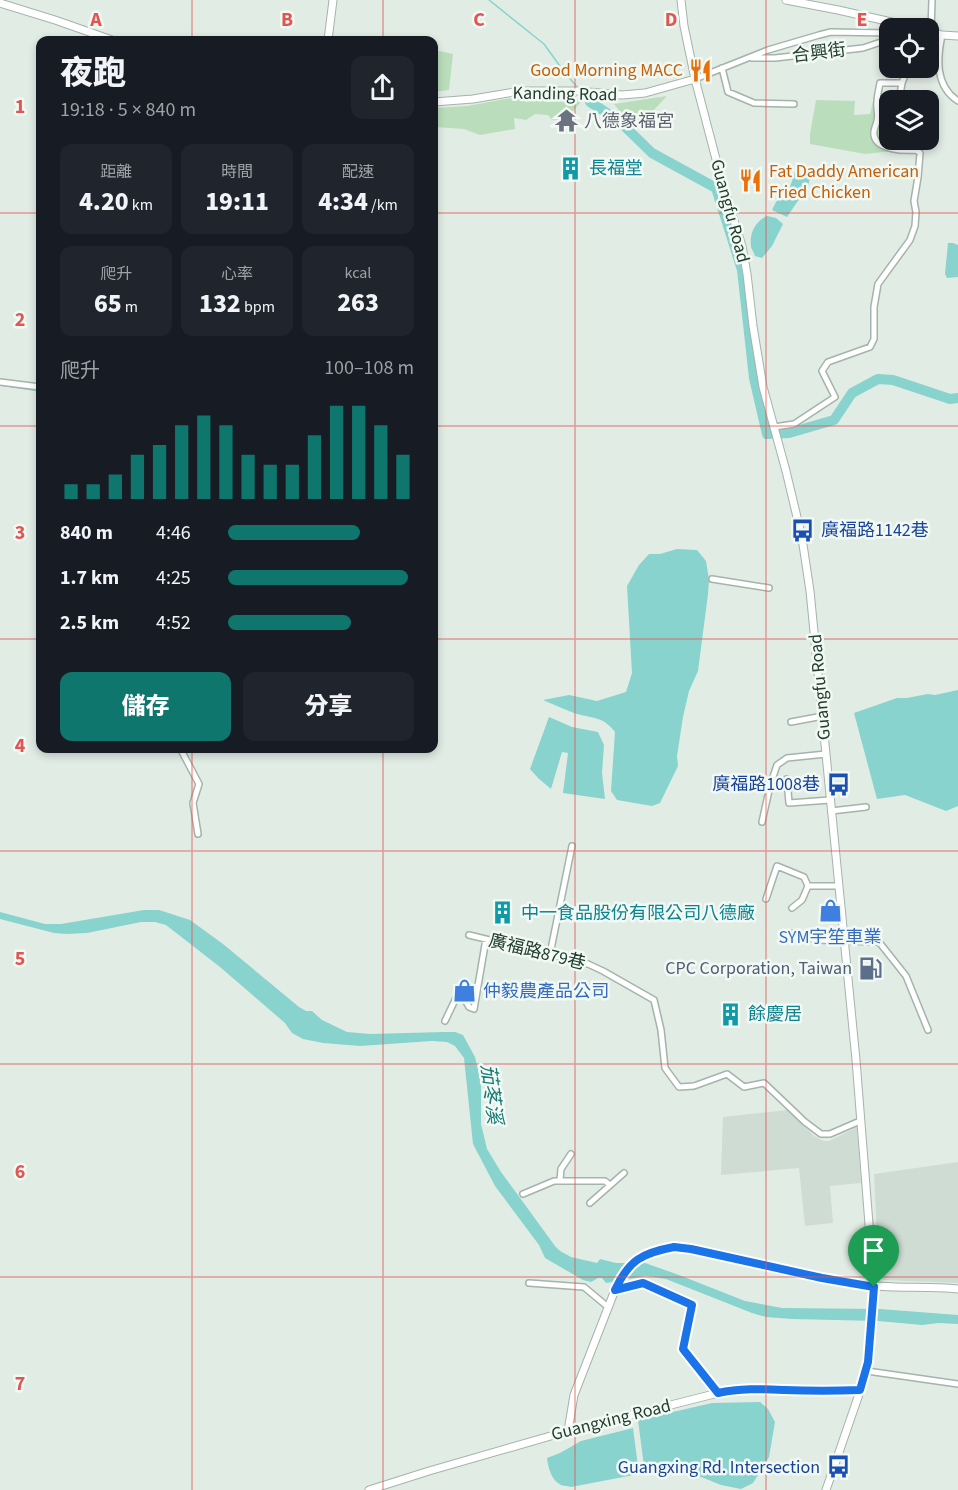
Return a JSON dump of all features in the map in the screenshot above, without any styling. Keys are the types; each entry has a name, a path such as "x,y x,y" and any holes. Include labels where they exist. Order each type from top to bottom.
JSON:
{"street":[{"path":"328,36 333,0"},
{"name":"Guangfu Road","path":"681,0 695,79 722,182 742,246 763,387 802,538 810,591 874,1287 867,1371"},
{"path":"786,0 879,19"},
{"path":"930,18 932,0"},
{"path":"0,3 101,36"},
{"path":"695,79 768,50 831,32 879,33"},
{"path":"939,34 958,36"},
{"path":"942,35 938,52 939,76 943,85 958,101"},
{"name":"合興街","path":"747,58 775,58 862,48 879,43"},
{"path":"723,68 728,92 754,103 794,104"},
{"path":"901,90 904,78"},
{"name":"Kanding Road","path":"438,102 473,99 520,91 645,93 695,79"},
{"path":"774,428 794,424 835,396 822,371 828,362 870,347 874,339 874,307 878,284 910,240 915,226 914,201 920,153 916,150 904,151 883,146 874,136 878,120 876,100 880,83 902,83"},
{"path":"739,274 747,274"},
{"path":"0,382 36,386"},
{"path":"712,579 768,588"},
{"path":"791,722 823,716"},
{"path":"183,753 199,784 193,803 198,834"},
{"path":"762,822 777,765 787,758 826,754"},
{"path":"787,779 789,803 830,800"},
{"path":"831,811 866,807"},
{"path":"550,954 572,846"},
{"path":"766,899 777,866 804,877 808,886 802,900 792,908"},
{"path":"808,886 838,886"},
{"path":"792,933 817,940 879,942 906,976 928,1030"},
{"name":"廣福路879巷","path":"469,935 588,964 654,1000 661,1030 665,1068 679,1087 694,1086 727,1074 744,1087 764,1083 821,1134 830,1134 860,1121"},
{"path":"445,1021 456,998 461,997 469,1007 474,1009 486,939"},
{"path":"560,1180 561,1168 571,1154"},
{"path":"590,1203 624,1173"},
{"path":"524,1194 560,1180 605,1181 610,1185"},
{"path":"568,1431 574,1395 615,1290 630,1266 644,1255 674,1247 874,1287 958,1289"},
{"path":"529,1283 584,1287 608,1307"},
{"path":"615,1290 643,1283 692,1305 683,1349 718,1393"},
{"path":"826,1490 867,1371 958,1384"},
{"name":"Guangxing Road","path":"369,1490 568,1431 730,1390 860,1390"}],"shaded area":[{"path":"788,1110 814,1136 824,1141 829,1141 857,1127 861,1183 830,1186 833,1223 805,1226 799,1168 721,1175 723,1117"},
{"path":"958,1162 958,1283 883,1280 879,1277 874,1174"}],"green space":[{"path":"438,51 453,54 449,90 438,91"},
{"path":"667,96 635,130 614,104"},
{"path":"542,97 583,100 572,112 560,113 558,120 552,120 548,115 535,114 526,120 514,118 515,129 480,135 464,129 438,127 438,108 467,106 512,98"},
{"path":"816,100 855,101 854,115 870,114 873,102 879,112 879,150 901,150 865,154 810,144"}],"water":[{"path":"795,172 811,174 808,186 787,217 772,210 776,202 789,190"},
{"path":"767,216 776,218 783,224 772,246 762,258 755,256 751,247 751,237 757,224"},
{"path":"948,243 958,245 958,277 947,278 945,274"},
{"path":"677,549 697,550 706,561 709,580 708,594 698,671 689,691 683,717 677,756 678,766 660,803 652,806 617,800 611,791 615,732 606,723 543,700 569,695 597,701 626,692 632,673 627,586 639,565 649,554 660,554"},
{"path":"958,690 958,806 946,811 905,795 877,799 854,713 897,698 935,695"},
{"path":"549,717 572,727 598,732 604,745 602,773 605,799 563,793 568,753 562,752 551,789 530,769"},
{"path":"144,910 159,910 190,920 223,944 299,1007 312,1011 322,1020 347,1032 370,1034 455,1032 463,1035 475,1057 481,1082 481,1124 487,1149 555,1246 571,1257 597,1263 600,1259 616,1263 645,1263 745,1301 782,1308 880,1309 958,1315 958,1324 922,1325 766,1317 666,1279 646,1276 606,1283 602,1278 591,1282 583,1280 545,1258 539,1245 495,1186 473,1144 464,1058 455,1046 447,1042 432,1041 360,1046 303,1039 292,1033 285,1023 220,967 166,925 141,922 87,933 67,934 54,933 0,919 0,912 45,924 61,924"},
{"path":"760,1402 768,1409 775,1422 769,1457 753,1483 741,1489 721,1485 694,1474 645,1474 638,1420 712,1403"},
{"path":"633,1428 639,1474 571,1487 561,1485 552,1477 547,1458 581,1441"}],"waterway":[{"path":"489,0 544,44 577,87"},
{"path":"584,95 590,102"},
{"path":"590,102 619,121 652,153 716,188 742,270 754,378 767,434 789,433 834,420 852,393 878,379 893,380 950,399 958,398"},
{"path":"0,385 36,390"}],"place":[{"name":"Good Morning MACC","path":"701,70"},
{"name":"八德象福宮","path":"566,121"},
{"name":"長福堂","path":"571,168"},
{"name":"Fat Daddy American Fried Chicken","path":"751,181"},
{"name":"廣福路1142巷","path":"803,530"},
{"name":"廣福路1008巷","path":"838,784"},
{"name":"SYM宇笙車業","path":"830,911"},
{"name":"中一食品股份有限公司八德廠","path":"503,913"},
{"name":"CPC Corporation, Taiwan","path":"870,968"},
{"name":"仲毅農產品公司","path":"465,991"},
{"name":"餘慶居","path":"730,1014"},
{"name":"Guangxing Rd. Intersection","path":"838,1467"}],"route":[{"path":"674,1247 874,1287 867,1371 860,1390 750,1389 718,1393 683,1349 692,1305 643,1283 615,1290 636,1260 644,1255 674,1247"}],"water label":[{"name":"茄苳溪","path":"491,1094"}]}
